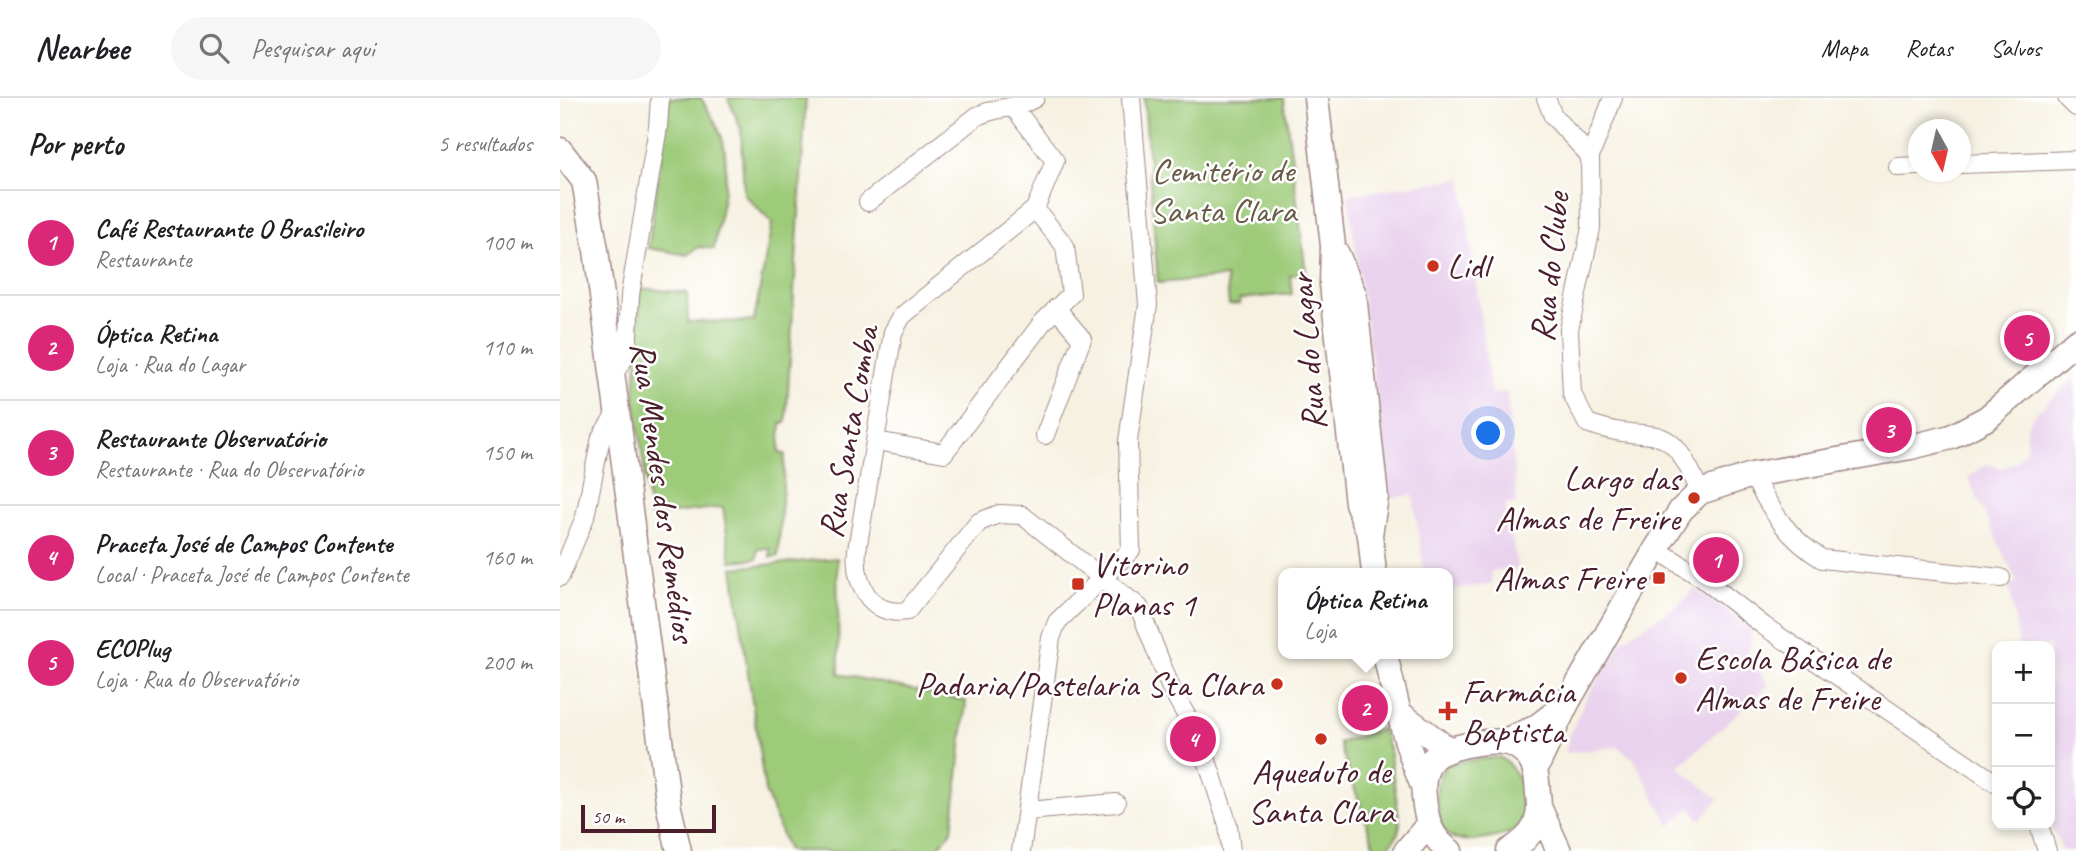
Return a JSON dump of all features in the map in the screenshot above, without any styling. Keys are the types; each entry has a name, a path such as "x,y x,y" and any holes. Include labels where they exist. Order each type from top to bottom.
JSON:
{"street":[{"path":"613,375 627,354 630,295 658,127 660,98"},
{"path":"868,202 977,116 997,107 1015,109 1035,98"},
{"path":"1021,851 1051,638 1057,622 1132,550 1128,441 1130,406 1148,305 1131,98"},
{"name":"Rua do Lagar","path":"1316,98 1333,246 1332,285 1359,426 1376,497 1370,535 1373,568"},
{"path":"1546,98 1553,116 1590,156"},
{"name":"Rua do Clube","path":"1613,98 1590,156 1591,228 1569,330 1572,394 1587,423 1666,437 1686,459 1700,492"},
{"path":"2067,98 2076,107"},
{"name":"Rua Santa Comba","path":"1015,109 1055,161 1035,209 902,316 893,332 855,569 865,594 880,607 894,613 907,611 979,522 999,514 1022,515 1103,579"},
{"name":"Rua Mendes dos Remédios","path":"560,150 584,181 618,410 669,808 679,851"},
{"path":"1971,164 2076,159"},
{"path":"1898,167 1908,167"},
{"path":"876,441 944,453 1042,323 1071,294 1065,246 1035,209"},
{"path":"1045,435 1082,339 1056,309"},
{"path":"1535,770 1567,703 1656,549 1681,510 1700,492 1752,475 1911,447 1951,437 1987,418 2076,341"},
{"path":"560,577 585,517 601,437 618,410"},
{"path":"1752,475 1773,512 1798,544 1822,559 2001,579"},
{"path":"1656,549 1703,578 1764,626 1992,781"},
{"path":"1103,579 1139,607 1170,686 1201,742 1228,825 1231,851"},
{"path":"1386,659 1402,715 1407,749 1423,786 1428,825 1450,851"},
{"path":"1423,786 1431,761 1448,749 1502,741 1535,728 1567,703"},
{"path":"1402,715 1448,749"},
{"path":"1502,741 1519,748 1529,758 1535,770 1540,810 1559,851"},
{"path":"1028,811 1116,803"},
{"path":"1509,851 1531,834 1540,810"},
{"path":"1406,851 1428,825"},
{"path":"2040,830 2046,851"}],"shaded area":[{"path":"1462,178 1491,394 1507,392 1517,503 1505,505 1518,569 1491,571 1492,584 1453,589 1453,568 1423,568 1413,495 1391,498 1348,195"},
{"path":"2076,376 2076,851 2063,851 2053,830 2055,641 2018,641 2009,584 2017,583 1968,478 1987,464 2002,468 2019,460 2027,446 2026,428 2033,416"},
{"name":"Escola Básica de Almas de Freire","path":"1695,589 1753,628 1747,657 1769,685 1678,767 1719,799 1700,820 1690,808 1670,826 1634,759 1618,747 1565,753 1571,731 1587,697 1623,640 1678,605"}],"green space":[{"path":"670,98 701,98 718,127 725,151 724,193 714,249 699,247 687,255 648,248"},
{"path":"728,98 806,98 786,423 781,423 779,453 785,454 778,556 770,557 770,548 758,549 757,559 731,561 723,507 650,516 635,399 640,288 687,293 688,322 754,321 772,223 744,194 741,129"},
{"name":"Cemitério de Santa Clara","path":"1144,98 1284,98 1306,273 1290,275 1292,294 1239,299 1240,304 1229,305 1226,277 1158,283"},
{"path":"837,558 839,674 966,701 952,831 935,851 788,851 765,791 733,568"},
{"path":"1382,729 1389,749 1400,824 1390,845 1383,851 1376,851 1339,743"},
{"path":"1499,757 1513,769 1522,788 1525,809 1519,826 1513,831 1484,840 1463,840 1448,835 1440,822 1438,810 1437,789 1443,770 1460,762"}],"place":[{"name":"Lidl","path":"1433,266"},
{"name":"ECOPlug","path":"2027,338"},
{"name":"Restaurante Observatório","path":"1889,430"},
{"name":"Largo das Almas de Freire","path":"1694,498"},
{"name":"Café Restaurante O Brasileiro","path":"1716,560"},
{"name":"Almas Freire","path":"1659,578"},
{"name":"Vitorino Planas 1","path":"1078,584"},
{"name":"Escola Básica de Almas de Freire","path":"1681,678"},
{"name":"Padaria/Pastelaria Sta Clara","path":"1277,684"},
{"name":"Óptica Retina","path":"1365,708"},
{"name":"Farmácia Baptista","path":"1448,711"},
{"name":"Praceta José de Campos Contente","path":"1193,739"},
{"name":"Aqueduto de Santa Clara","path":"1321,739"}]}
